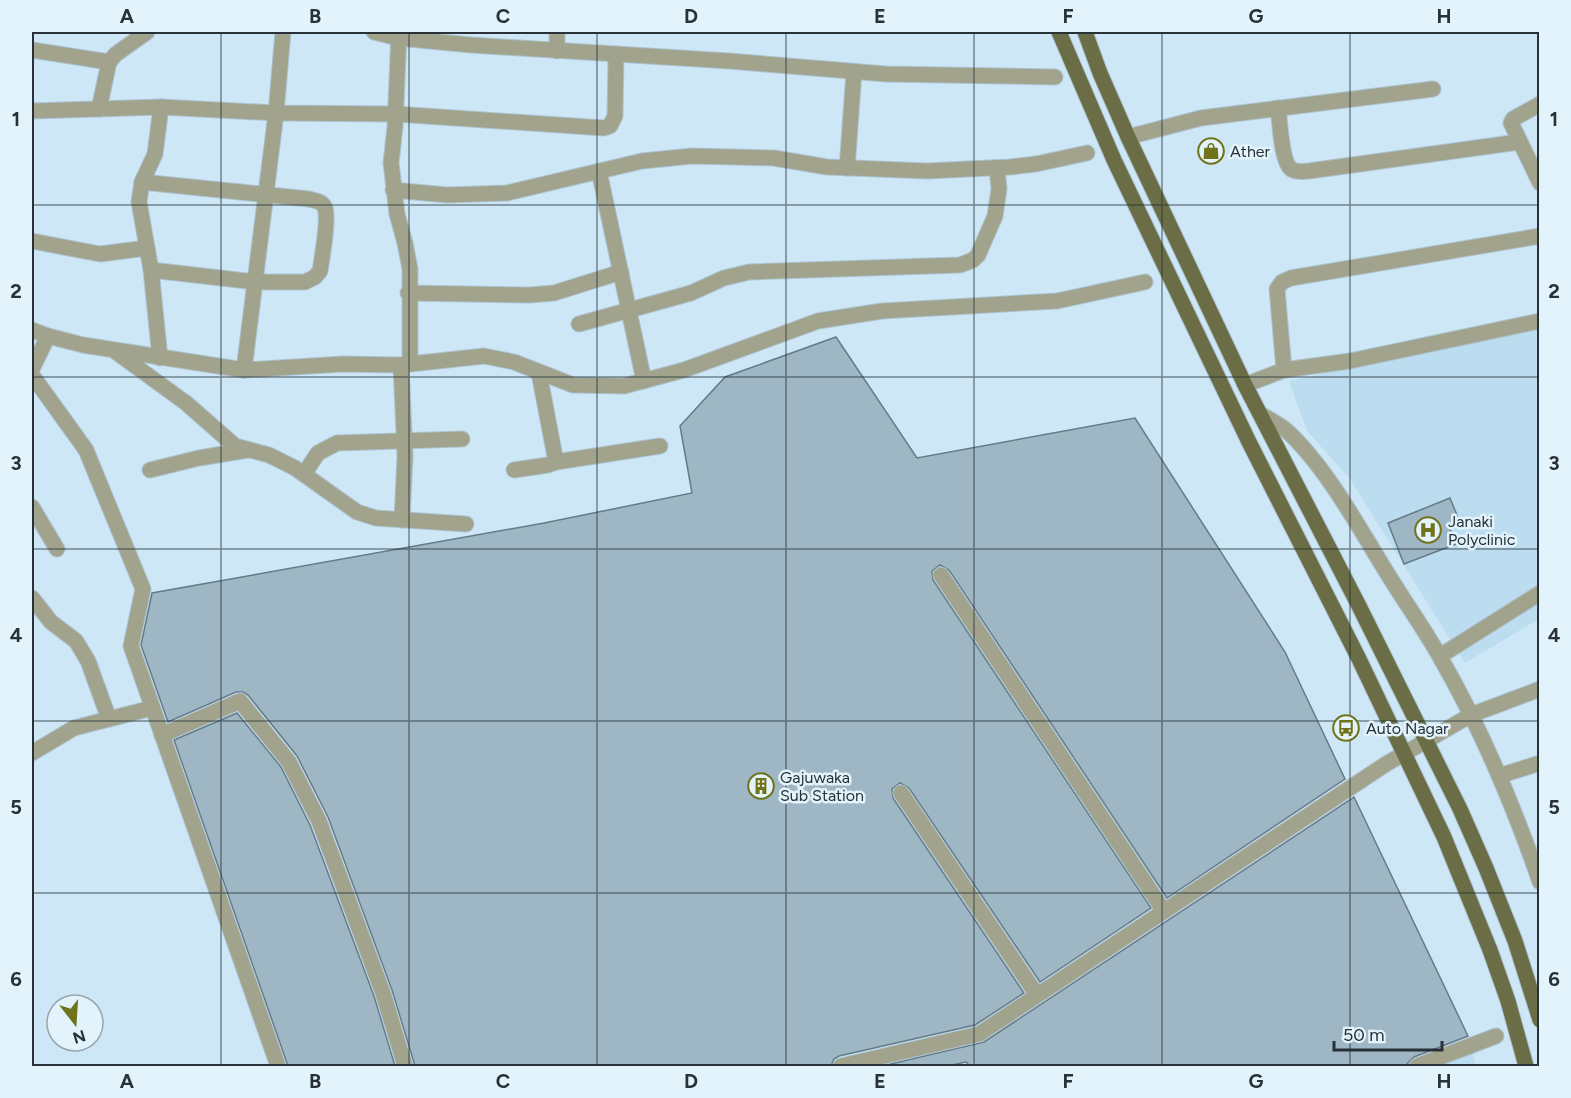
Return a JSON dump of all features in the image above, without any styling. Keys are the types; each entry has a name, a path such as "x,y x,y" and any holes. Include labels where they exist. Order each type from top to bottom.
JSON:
{"main road":[{"path":"1059,32 1095,118 1249,442 1359,659 1444,837 1487,940 1508,1001 1526,1066"},
{"path":"1085,32 1100,74 1128,137 1245,385 1426,740 1486,868 1515,940 1539,1020"}],"street":[{"path":"99,109 109,62 116,54 147,32"},
{"path":"244,370 276,113 283,32"},
{"path":"374,32 557,51 729,61 854,72 1055,77"},
{"path":"557,51 558,32"},
{"path":"398,35 396,114 391,163 393,190 410,269 405,365 402,520"},
{"path":"32,50 109,62"},
{"path":"32,111 161,106 276,113 396,114 604,128 610,126 615,116 616,54"},
{"path":"848,168 854,72"},
{"path":"1128,137 1201,118 1433,89"},
{"path":"1539,104 1511,123 1539,183"},
{"path":"160,358 151,270 139,202 142,182 155,154 161,106"},
{"path":"1278,108 1284,154 1289,167 1294,171 1310,171 1519,142"},
{"path":"393,190 447,195 507,193 642,161 692,156 774,158 848,168 927,171 1036,164 1087,153"},
{"path":"579,324 691,293 724,278 749,272 960,265 973,260 978,255 995,216 999,189 997,168"},
{"path":"600,171 644,381"},
{"path":"142,182 320,201 325,207 320,271 315,278 305,282 256,282 151,270"},
{"path":"1284,370 1278,295 1282,282 1291,278 1539,236"},
{"path":"32,241 100,254 147,248"},
{"path":"408,293 530,295 554,293 621,272"},
{"path":"32,330 48,336 113,350 244,370 343,364 405,365 484,356 514,362 573,385 624,386 684,370 818,321 882,311 1057,301 1145,282"},
{"path":"1245,385 1284,370 1350,362 1539,321"},
{"path":"32,369 48,336"},
{"path":"113,350 186,403 235,446 269,455 295,468 357,512 376,518 466,524"},
{"path":"539,373 556,462"},
{"path":"32,375 86,450 143,589 130,646 278,1066"},
{"path":"1260,414 1286,430 1316,465 1440,656 1499,776 1526,840 1539,882"},
{"path":"304,474 318,453 330,446 357,442 462,439"},
{"path":"514,470 660,446"},
{"path":"150,470 199,458 248,450"},
{"path":"32,507 57,549"},
{"path":"941,575 1164,911"},
{"path":"1440,656 1539,593"},
{"path":"32,598 51,622 76,641 88,661 109,719"},
{"path":"841,1066 980,1034 1404,753 1471,715 1539,689"},
{"path":"162,735 240,701 289,762 319,821 383,993 405,1066"},
{"path":"32,753 74,728 153,708"},
{"path":"1499,776 1539,763"},
{"path":"901,794 1037,995"},
{"path":"1418,1066 1497,1036"}],"shaded area":[{"path":"1539,328 1539,619 1465,663 1350,479 1307,431 1289,381"},
{"path":"1470,1041 1476,1066 1405,1066"}],"building":[{"name":"Gajuwaka Sub Station","path":"836,337 917,458 1135,418 1285,652 1345,779 1167,898 949,570 940,565 932,571 933,580 1151,908 1040,982 909,788 900,783 892,789 893,798 1024,993 975,1025 839,1056 834,1059 831,1066 415,1066 392,990 328,817 297,756 248,695 243,692 236,692 168,722 141,645 152,593 544,523 692,493 680,426 725,377"},
{"path":"1450,498 1459,520 1448,524 1456,544 1404,564 1388,523"},
{"path":"237,713 281,767 310,825 374,996 395,1066 288,1066 174,740"},
{"path":"1354,797 1468,1036 1414,1057 1405,1066 970,1066 966,1062 947,1066 882,1066 984,1042"}],"place":[{"name":"Ather","path":"1211,151"},
{"name":"Janaki Polyclinic","path":"1428,530"},
{"name":"Auto Nagar","path":"1346,728"},
{"name":"Gajuwaka Sub Station","path":"761,786"}]}
